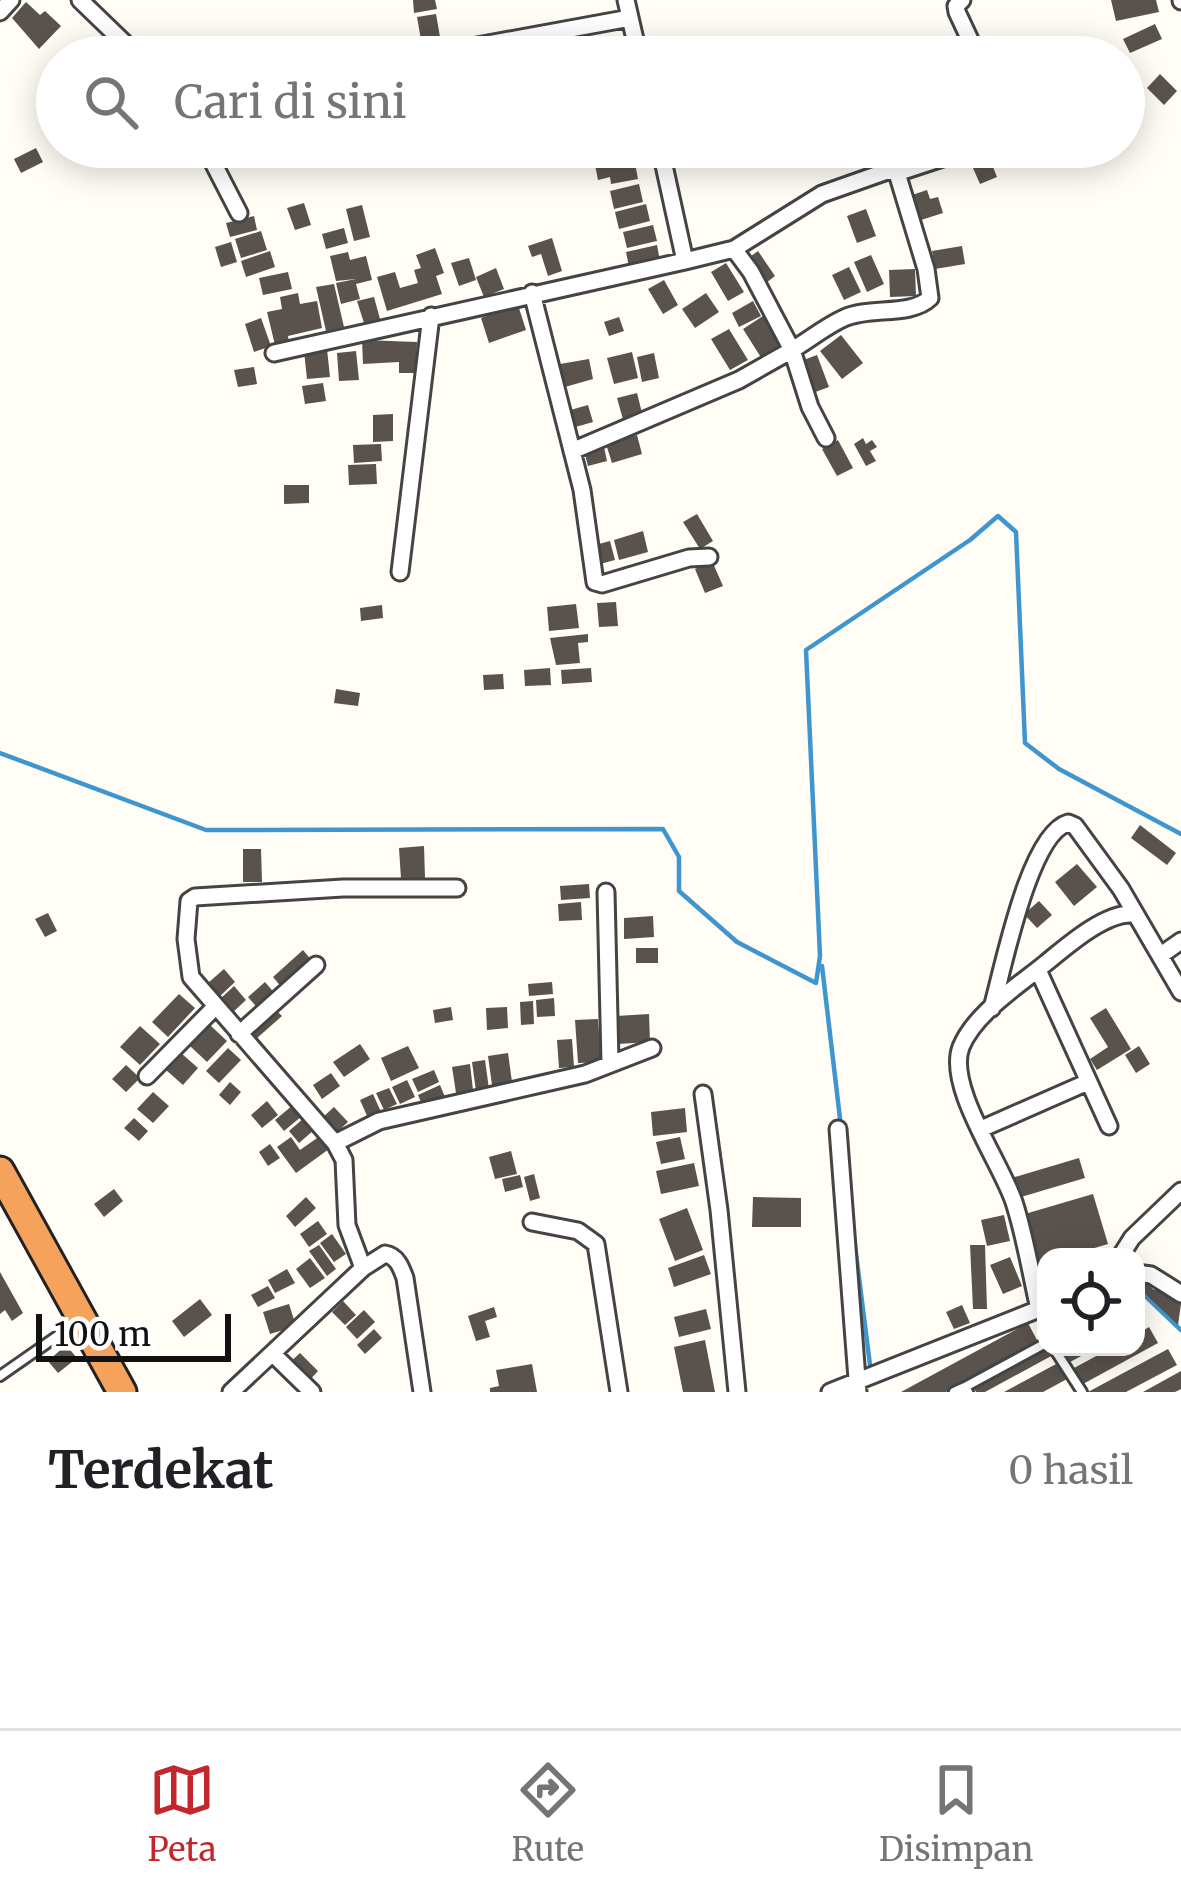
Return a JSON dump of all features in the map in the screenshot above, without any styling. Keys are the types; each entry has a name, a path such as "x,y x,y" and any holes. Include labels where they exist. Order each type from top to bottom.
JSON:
{"highway":[{"path":"0,1171 122,1392"}],"street":[{"path":"0,12 11,0"},
{"path":"80,0 117,36"},
{"path":"626,0 634,36"},
{"path":"962,0 957,12 968,36"},
{"path":"550,36 630,18"},
{"path":"216,168 239,213"},
{"path":"665,168 685,261"},
{"path":"274,353 734,249 822,194 854,180 912,168"},
{"path":"572,451 739,380 844,318 928,301 926,268 897,173"},
{"path":"734,249 792,350 826,439"},
{"path":"532,293 572,451 598,584 689,558 710,557"},
{"path":"400,572 431,316"},
{"path":"991,1011 1033,867 1060,825 1076,826 1181,992"},
{"path":"363,1268 347,1225 344,1160 335,1143 191,977 189,901 344,888 458,888"},
{"path":"606,892 610,1061"},
{"path":"1037,1289 1013,1200 958,1064 961,1048 971,1030 1038,970 1113,917 1132,914"},
{"path":"1161,955 1181,941"},
{"path":"239,1034 316,965"},
{"path":"1038,970 1109,1126"},
{"path":"147,1076 215,1007"},
{"path":"335,1143 379,1121 585,1074 652,1048"},
{"path":"981,1130 1088,1082"},
{"path":"703,1094 736,1392"},
{"path":"838,1129 858,1387"},
{"path":"1126,1248 1181,1191"},
{"path":"532,1222 578,1231 596,1244 620,1392"},
{"path":"231,1392 363,1268 385,1254 400,1265 422,1392"},
{"path":"1145,1274 1181,1294"},
{"path":"830,1392 858,1387 1037,1310"},
{"path":"274,1355 312,1392"}],"lane":[{"path":"0,1376 82,1319"},
{"path":"955,1392 1037,1352"},
{"path":"1057,1356 1082,1392"}],"building":[{"path":"413,0 435,0 437,9 414,13"},
{"path":"1111,0 1156,0 1159,12 1116,21"},
{"path":"26,2 61,26 51,36 36,36 36,46 12,18"},
{"path":"436,14 440,36 420,36 417,17"},
{"path":"1155,24 1162,39 1145,46 1145,36 1129,36"},
{"path":"1160,74 1177,91 1164,105 1147,88"},
{"path":"36,148 36,166 21,173 14,159"},
{"path":"596,168 636,168 638,179 611,184 610,177 598,180"},
{"path":"973,168 993,168 997,177 980,184"},
{"path":"639,184 643,202 614,209 610,191"},
{"path":"927,190 930,199 938,197 943,213 918,221 909,196"},
{"path":"304,203 311,225 295,230 287,208"},
{"path":"646,204 650,221 619,229 615,212"},
{"path":"362,205 370,237 354,241 346,209"},
{"path":"866,209 876,236 857,243 847,216"},
{"path":"254,216 257,230 230,237 226,223"},
{"path":"653,225 657,241 627,248 623,232"},
{"path":"344,228 348,243 326,249 322,234"},
{"path":"261,231 267,250 241,258 235,239"},
{"path":"552,238 562,271 548,276 541,254 532,257 528,246"},
{"path":"231,242 237,262 221,267 215,247"},
{"path":"657,245 660,261 629,267 626,252"},
{"path":"962,246 965,264 935,269 932,251"},
{"path":"435,248 444,273 436,276 442,294 387,311 377,277 395,272 400,288 418,283 414,270 421,268 416,255"},
{"path":"270,251 275,267 246,277 241,261"},
{"path":"758,251 775,276 762,286 744,261"},
{"path":"348,252 350,260 366,256 372,280 356,284 360,299 341,304 336,283 356,279 336,281 330,256"},
{"path":"871,255 884,284 867,292 854,262"},
{"path":"469,258 476,280 459,286 451,263"},
{"path":"726,263 744,292 728,301 711,272"},
{"path":"849,267 861,292 844,300 832,275"},
{"path":"496,268 504,289 484,297 476,277"},
{"path":"915,269 916,296 890,297 889,270"},
{"path":"288,272 292,289 263,295 259,278"},
{"path":"664,280 678,305 663,314 648,289"},
{"path":"334,284 344,327 326,331 316,287"},
{"path":"298,293 300,304 317,301 322,328 288,336 289,342 275,345 267,312 282,309 280,297"},
{"path":"706,293 719,312 695,328 682,309"},
{"path":"374,297 380,319 364,323 357,301"},
{"path":"753,301 761,316 739,327 732,313"},
{"path":"518,305 526,330 489,343 481,318"},
{"path":"763,316 783,346 762,359 743,329"},
{"path":"619,317 624,331 609,336 604,322"},
{"path":"261,318 271,346 254,352 245,324"},
{"path":"729,329 748,360 730,370 711,339"},
{"path":"841,335 863,363 842,379 820,351"},
{"path":"362,340 417,342 416,373 399,373 399,362 363,364"},
{"path":"327,349 330,377 307,379 304,351"},
{"path":"356,351 359,380 339,381 337,353"},
{"path":"632,352 638,378 614,384 607,358"},
{"path":"654,353 659,378 642,382 637,357"},
{"path":"817,355 829,387 810,394 798,362"},
{"path":"589,359 593,379 565,387 560,364"},
{"path":"254,367 257,384 238,387 234,370"},
{"path":"323,383 326,401 305,404 302,386"},
{"path":"637,393 643,417 624,423 617,398"},
{"path":"588,405 593,422 572,428 567,411"},
{"path":"393,414 393,441 373,442 373,415"},
{"path":"637,435 642,454 612,463 606,444"},
{"path":"863,438 877,447 870,451 876,461 866,466 854,444"},
{"path":"838,440 853,468 837,476 822,449"},
{"path":"381,444 382,461 354,463 353,445"},
{"path":"604,447 607,461 588,466 584,451"},
{"path":"376,464 377,484 349,485 348,465"},
{"path":"284,485 309,485 309,503 284,504"},
{"path":"697,514 713,541 700,549 683,522"},
{"path":"643,531 648,552 619,560 614,540"},
{"path":"610,541 615,560 600,564 595,545"},
{"path":"712,561 723,586 705,593 695,569"},
{"path":"616,602 618,626 599,627 597,603"},
{"path":"576,604 579,628 549,631 547,607"},
{"path":"382,605 383,618 361,621 360,608"},
{"path":"588,634 588,642 578,643 580,663 556,665 550,638"},
{"path":"550,668 551,685 525,686 524,670"},
{"path":"591,668 592,682 562,684 561,670"},
{"path":"503,674 504,689 484,690 483,675"},
{"path":"336,689 360,693 358,706 334,703"},
{"path":"1140,825 1176,853 1167,865 1131,838"},
{"path":"424,846 425,878 401,879 399,848"},
{"path":"243,849 261,849 262,882 243,882"},
{"path":"1077,864 1097,887 1074,906 1055,882"},
{"path":"589,884 590,898 561,900 560,886"},
{"path":"1039,901 1052,915 1037,928 1024,914"},
{"path":"581,902 582,920 559,921 558,904"},
{"path":"48,913 57,931 45,937 35,919"},
{"path":"653,916 654,937 624,939 624,918"},
{"path":"636,948 658,948 658,963 636,963"},
{"path":"303,950 313,962 283,989 273,977"},
{"path":"224,969 235,982 220,996 208,983"},
{"path":"265,982 277,996 260,1011 248,997"},
{"path":"552,982 553,994 529,996 528,984"},
{"path":"234,986 246,1000 232,1013 220,999"},
{"path":"179,994 195,1008 168,1037 152,1022"},
{"path":"554,998 555,1016 537,1017 536,1000"},
{"path":"533,1001 534,1024 521,1025 520,1002"},
{"path":"273,1007 282,1016 256,1039 248,1030"},
{"path":"451,1007 453,1020 435,1023 433,1010"},
{"path":"507,1007 508,1028 487,1030 486,1008"},
{"path":"1106,1008 1131,1049 1097,1070 1090,1059 1108,1047 1090,1018"},
{"path":"649,1014 650,1042 618,1044 616,1016"},
{"path":"598,1019 601,1062 578,1063 575,1020"},
{"path":"210,1025 227,1041 207,1062 190,1046"},
{"path":"140,1026 160,1044 140,1065 120,1047"},
{"path":"572,1039 574,1067 559,1068 557,1040"},
{"path":"360,1044 370,1059 344,1077 333,1062"},
{"path":"408,1046 419,1068 391,1081 381,1058"},
{"path":"1139,1046 1150,1064 1136,1073 1125,1055"},
{"path":"228,1048 241,1060 219,1083 206,1071"},
{"path":"181,1053 198,1068 183,1085 166,1070"},
{"path":"508,1053 512,1082 492,1085 488,1056"},
{"path":"485,1060 489,1089 476,1091 472,1062"},
{"path":"470,1064 473,1090 456,1093 452,1067"},
{"path":"126,1065 140,1078 126,1092 112,1079"},
{"path":"434,1070 439,1082 418,1092 412,1079"},
{"path":"331,1073 340,1086 322,1099 313,1085"},
{"path":"407,1080 415,1097 400,1104 392,1087"},
{"path":"230,1082 241,1092 230,1105 219,1095"},
{"path":"440,1085 445,1097 423,1107 418,1095"},
{"path":"389,1088 397,1104 384,1110 376,1093"},
{"path":"153,1092 169,1106 153,1123 137,1109"},
{"path":"373,1094 381,1112 368,1118 360,1100"},
{"path":"267,1101 278,1115 262,1128 251,1115"},
{"path":"293,1105 302,1116 284,1131 275,1120"},
{"path":"334,1107 348,1122 336,1133 322,1118"},
{"path":"685,1108 687,1132 653,1136 651,1112"},
{"path":"134,1118 148,1131 139,1141 124,1128"},
{"path":"304,1118 314,1130 299,1143 289,1131"},
{"path":"320,1136 329,1149 296,1173 277,1147 291,1137 300,1150"},
{"path":"680,1137 685,1159 661,1164 656,1142"},
{"path":"270,1144 280,1158 268,1166 259,1152"},
{"path":"511,1151 517,1174 495,1179 489,1157"},
{"path":"1079,1158 1085,1178 1014,1199 1008,1179"},
{"path":"694,1163 699,1186 661,1194 656,1171"},
{"path":"534,1174 540,1198 530,1201 524,1177"},
{"path":"520,1175 523,1187 505,1192 502,1179"},
{"path":"114,1189 123,1201 104,1217 94,1204"},
{"path":"1093,1194 1108,1244 1037,1248 1037,1265 1032,1267 1018,1216"},
{"path":"306,1197 316,1208 295,1227 286,1216"},
{"path":"753,1197 801,1198 801,1227 752,1227"},
{"path":"687,1208 703,1250 675,1261 659,1219"},
{"path":"1004,1215 1010,1241 987,1246 981,1220"},
{"path":"318,1221 327,1234 309,1247 300,1234"},
{"path":"332,1234 346,1254 334,1262 320,1243"},
{"path":"319,1245 336,1269 327,1276 309,1251"},
{"path":"970,1245 985,1245 987,1309 973,1309"},
{"path":"704,1255 711,1274 674,1287 668,1268"},
{"path":"1010,1257 1022,1286 1003,1294 990,1265"},
{"path":"310,1258 325,1278 310,1288 296,1269"},
{"path":"287,1269 295,1283 275,1293 268,1280"},
{"path":"0,1272 23,1313 12,1321 5,1310 0,1314"},
{"path":"1145,1282 1154,1290 1160,1283 1181,1304 1178,1325 1145,1294"},
{"path":"268,1286 275,1298 258,1307 251,1295"},
{"path":"200,1299 212,1315 184,1337 172,1321"},
{"path":"343,1301 356,1315 345,1325 332,1312"},
{"path":"289,1304 296,1326 270,1334 263,1312"},
{"path":"962,1305 970,1323 954,1329 946,1312"},
{"path":"494,1307 497,1317 485,1321 490,1337 476,1341 468,1316"},
{"path":"706,1309 711,1329 679,1337 674,1317"},
{"path":"364,1310 375,1322 357,1339 346,1327"},
{"path":"1028,1323 1037,1340 946,1392 901,1392"},
{"path":"1149,1327 1158,1343 1145,1350"},
{"path":"374,1329 382,1338 365,1354 357,1345"},
{"path":"705,1340 715,1392 683,1392 674,1347"},
{"path":"66,1345 77,1358 58,1373 48,1361"},
{"path":"1168,1349 1177,1365 1126,1392 1088,1392"},
{"path":"1037,1352 1037,1356 1051,1356 985,1392 976,1392 972,1385"},
{"path":"300,1353 318,1371 307,1383 288,1364"},
{"path":"1096,1356 1134,1356 1083,1384 1074,1368"},
{"path":"1058,1363 1067,1379 1043,1392 1004,1392"},
{"path":"532,1364 537,1392 490,1392 499,1386 496,1370"},
{"path":"1181,1371 1181,1389 1143,1392"}],"waterway":[{"path":"0,753 206,830 663,829 679,857 679,891 737,942 816,983 820,956 806,650 970,540 998,516 1016,532 1025,743 1059,769 1181,834"},
{"path":"822,966 841,1127"},
{"path":"852,1222 870,1365"},
{"path":"1145,1296 1181,1330"}]}
